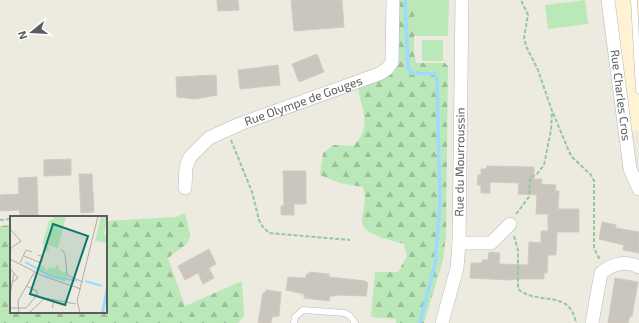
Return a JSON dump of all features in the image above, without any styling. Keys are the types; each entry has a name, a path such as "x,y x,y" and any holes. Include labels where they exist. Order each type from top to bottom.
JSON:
{"street":[{"name":"Rue Olympe de Gouges","path":"185,188 186,167 190,157 209,138 226,130 379,74 387,69 392,62 393,0"},
{"name":"Rue du Mourroussin","path":"442,323 457,268 459,243 462,0"},
{"name":"Rue Charles Cros","path":"608,0 630,169 639,189"},
{"path":"459,243 491,243 510,224"},
{"path":"592,323 598,281 601,273 610,266 622,264 639,267"}],"lane":[{"path":"634,0 639,90"},
{"path":"294,323 295,317 302,310 345,313 350,316 355,323"}],"path":[{"path":"521,0 528,15 524,38 526,46 538,70 552,111 571,156 591,175 594,182 594,248 606,270"},
{"path":"552,111 551,130 544,165 537,174 530,178 529,197 510,224 518,250 518,289 531,297 561,301 570,309 576,323"},
{"path":"226,130 252,192 259,220 269,233 350,240"},
{"path":"0,220 10,219"}],"shaded area":[{"path":"614,0 639,0 639,130 631,131"}],"green space":[{"path":"397,0 414,0 414,52 416,63 445,63 448,66 446,234 443,260 424,323 396,323 396,319 371,317 375,272 398,272 407,256 404,244 372,234 363,226 362,221 365,201 363,187 340,183 320,175 323,153 334,145 354,146 360,137 365,123 358,85 384,76"},
{"path":"414,0 449,0 448,36 414,36"},
{"path":"585,0 588,24 548,29 545,5"},
{"path":"422,40 443,40 443,61 422,61"},
{"path":"185,213 190,234 188,243 168,258 185,306 242,281 244,316 238,323 0,323 0,226 10,225 10,313 107,313 107,221 175,217"}],"building":[{"path":"217,0 238,0 239,10 218,11"},
{"path":"291,0 342,0 344,27 294,31"},
{"path":"317,54 324,72 299,82 292,64"},
{"path":"278,65 280,85 240,89 238,70"},
{"path":"216,75 217,95 195,99 177,97 176,77"},
{"path":"71,159 71,175 44,176 44,160"},
{"path":"487,166 534,167 534,179 542,179 541,184 556,185 555,191 559,191 558,209 579,209 579,232 557,232 556,255 548,255 547,273 544,272 544,279 511,280 470,278 471,263 482,263 482,260 488,260 489,252 500,253 499,264 528,265 529,242 541,243 541,231 548,231 548,214 536,214 537,195 518,194 519,183 490,182 490,193 481,193 481,185 477,185 478,175 481,175 481,169 486,169"},
{"path":"283,171 306,171 306,204 294,204 294,215 281,215 281,206 284,206"},
{"path":"79,174 92,174 94,212 81,213"},
{"path":"37,177 38,215 20,215 19,210 0,211 0,195 19,194 18,178"},
{"path":"602,222 616,225 616,228 639,232 639,253 623,250 624,245 599,239"},
{"path":"209,249 216,264 209,268 214,278 203,284 198,273 185,280 178,266"},
{"path":"309,272 329,274 329,277 365,281 368,283 366,296 336,295 330,296 329,301 304,298 304,294 286,290 288,277 306,278 306,274 309,275"},
{"path":"615,278 638,282 632,316 630,316 628,323 608,323"},
{"path":"266,290 281,292 279,316 272,317 271,323 258,323 263,293 265,293"}],"waterway":[{"path":"405,0 408,67 411,73 435,74 437,79 440,203 435,264 420,323"}]}
